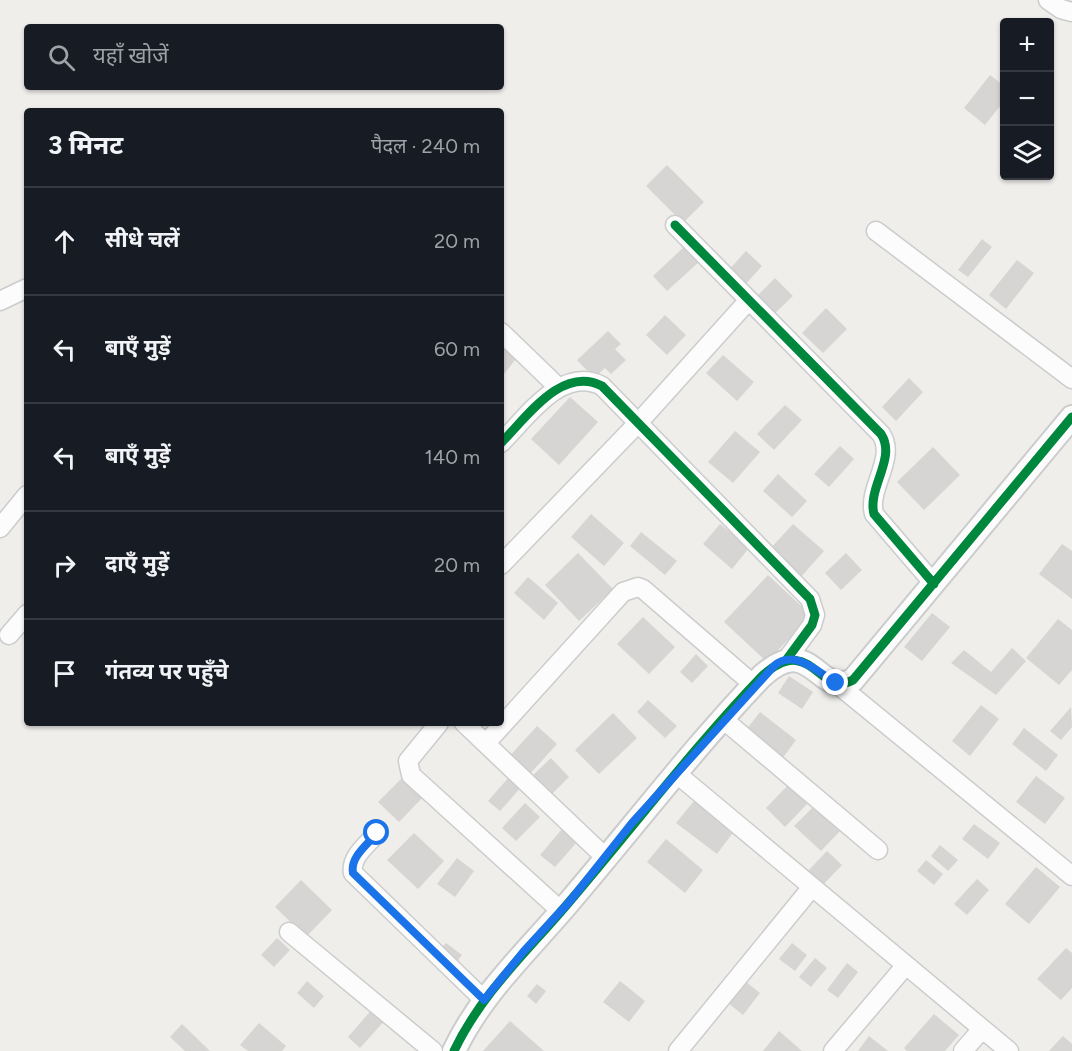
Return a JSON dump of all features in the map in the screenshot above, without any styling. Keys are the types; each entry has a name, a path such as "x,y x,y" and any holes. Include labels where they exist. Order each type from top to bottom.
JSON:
{"street":[{"path":"1048,0 1061,9 1072,12"},
{"path":"675,225 885,440 884,458 873,501 874,513 933,584"},
{"path":"876,231 1072,379"},
{"path":"0,301 24,289"},
{"path":"504,562 639,422 748,301"},
{"path":"504,335 558,387"},
{"path":"504,439 558,387 578,380 590,380 602,386 810,599 815,615 812,625 787,659"},
{"path":"836,683 845,684 853,680 1072,417"},
{"path":"0,528 24,499"},
{"path":"504,723 622,592 630,589 643,589 754,684"},
{"path":"9,635 24,618"},
{"path":"454,1051 484,1000 516,959 561,911 754,684 778,662 787,659 802,661 836,683 1072,876"},
{"path":"724,720 879,849"},
{"path":"437,726 410,758 408,770 411,775 561,911"},
{"path":"467,726 605,857"},
{"path":"486,743 501,726"},
{"path":"677,774 1009,1051"},
{"path":"377,833 354,859 351,865 353,873 484,1000"},
{"path":"678,1051 812,887"},
{"path":"289,932 433,1051"},
{"path":"833,1051 906,965"},
{"path":"963,1051 982,1029"}],"building":[{"path":"990,75 1000,83 1000,106 985,125 964,108"},
{"path":"667,165 704,202 683,223 646,186"},
{"path":"982,239 992,247 968,277 958,270"},
{"path":"685,246 700,261 667,291 653,276"},
{"path":"746,251 762,266 743,287 726,273"},
{"path":"1017,260 1034,273 1006,309 989,295"},
{"path":"775,278 793,296 771,317 753,300"},
{"path":"826,308 847,329 823,353 802,333"},
{"path":"665,315 686,335 667,355 646,335"},
{"path":"608,331 621,344 615,349 626,360 611,374 605,368 594,378 577,360"},
{"path":"504,343 519,355 504,374"},
{"path":"723,355 754,382 737,401 706,373"},
{"path":"909,378 923,392 896,421 882,407"},
{"path":"570,397 598,422 559,465 531,439"},
{"path":"785,405 802,420 774,450 757,434"},
{"path":"735,431 760,452 733,483 708,462"},
{"path":"840,446 854,459 829,487 814,474"},
{"path":"933,447 960,475 924,510 897,482"},
{"path":"778,474 807,501 792,517 763,491"},
{"path":"591,514 624,543 604,566 571,537"},
{"path":"720,524 749,548 732,569 703,544"},
{"path":"793,524 824,551 800,578 769,550"},
{"path":"641,532 677,561 665,575 630,546"},
{"path":"1062,544 1072,551 1072,599 1039,574"},
{"path":"578,553 613,589 579,621 545,585"},
{"path":"846,553 862,570 841,590 825,573"},
{"path":"768,575 811,615 767,662 724,622"},
{"path":"528,577 558,603 544,620 514,593"},
{"path":"932,613 950,627 922,661 904,647"},
{"path":"643,617 675,647 649,674 617,644"},
{"path":"1058,619 1072,630 1072,670 1059,685 1026,658"},
{"path":"1012,648 1026,661 996,695 951,663 964,650 991,672"},
{"path":"696,654 708,666 692,683 680,672"},
{"path":"789,676 813,692 802,709 778,693"},
{"path":"648,700 677,726 665,738 637,712"},
{"path":"981,705 999,719 970,756 952,741"},
{"path":"1071,707 1072,727 1061,740 1050,731"},
{"path":"760,712 796,740 779,763 742,735"},
{"path":"613,713 637,738 599,774 575,750"},
{"path":"537,726 557,744 528,776 508,758"},
{"path":"1024,728 1058,755 1046,771 1012,744"},
{"path":"551,758 569,777 550,796 531,777"},
{"path":"510,776 522,786 500,811 488,801"},
{"path":"1036,776 1065,798 1045,824 1016,802"},
{"path":"403,777 424,796 399,822 378,802"},
{"path":"792,781 811,800 785,827 766,808"},
{"path":"698,796 738,826 717,854 676,823"},
{"path":"525,803 540,817 516,841 502,828"},
{"path":"816,804 842,829 821,851 794,826"},
{"path":"974,824 1000,843 988,859 962,839"},
{"path":"563,828 578,841 555,867 540,855"},
{"path":"414,833 444,861 418,889 387,860"},
{"path":"666,839 703,870 685,893 647,862"},
{"path":"940,845 958,860 948,871 931,856"},
{"path":"827,851 842,865 822,886 807,872"},
{"path":"457,858 474,871 455,897 437,884"},
{"path":"926,860 943,874 934,885 917,871"},
{"path":"1036,867 1060,887 1029,924 1005,904"},
{"path":"977,879 989,890 967,915 954,904"},
{"path":"301,880 332,910 306,937 275,907"},
{"path":"277,938 290,950 274,967 261,955"},
{"path":"446,943 462,955 455,964 439,951"},
{"path":"792,943 807,955 795,971 779,959"},
{"path":"1066,948 1072,953 1072,988 1061,1000 1037,979"},
{"path":"815,958 827,968 811,987 799,977"},
{"path":"847,963 858,972 838,998 827,990"},
{"path":"740,977 760,993 743,1015 723,999"},
{"path":"307,981 324,996 314,1008 297,993"},
{"path":"620,981 645,1001 629,1022 603,1002"},
{"path":"537,984 546,991 536,1004 527,996"},
{"path":"374,1007 387,1018 360,1048 348,1037"},
{"path":"934,1014 959,1035 945,1051 907,1051 904,1048"},
{"path":"510,1021 544,1051 483,1051"},
{"path":"259,1023 286,1046 282,1051 248,1051 240,1045"},
{"path":"182,1024 210,1051 185,1051 170,1037"},
{"path":"779,1031 802,1051 763,1051"},
{"path":"869,1036 888,1051 858,1051"},
{"path":"1063,1036 1072,1044 1072,1051 1049,1051"}],"cycle path":[{"path":"675,225 881,434 886,453 874,494 874,514 934,584"},
{"path":"504,440 534,408 559,388 573,382 587,381 602,386 810,599 815,615 812,625 787,659"},
{"path":"454,1051 478,1010 507,972 570,901 712,731 762,676 779,664 792,660 804,662 831,681 841,683 853,680 1072,417"}],"route":[{"path":"377,833 354,859 351,865 353,873 484,1000 502,975 570,901 632,823 762,676 778,662 794,659 802,661 836,683"}]}
